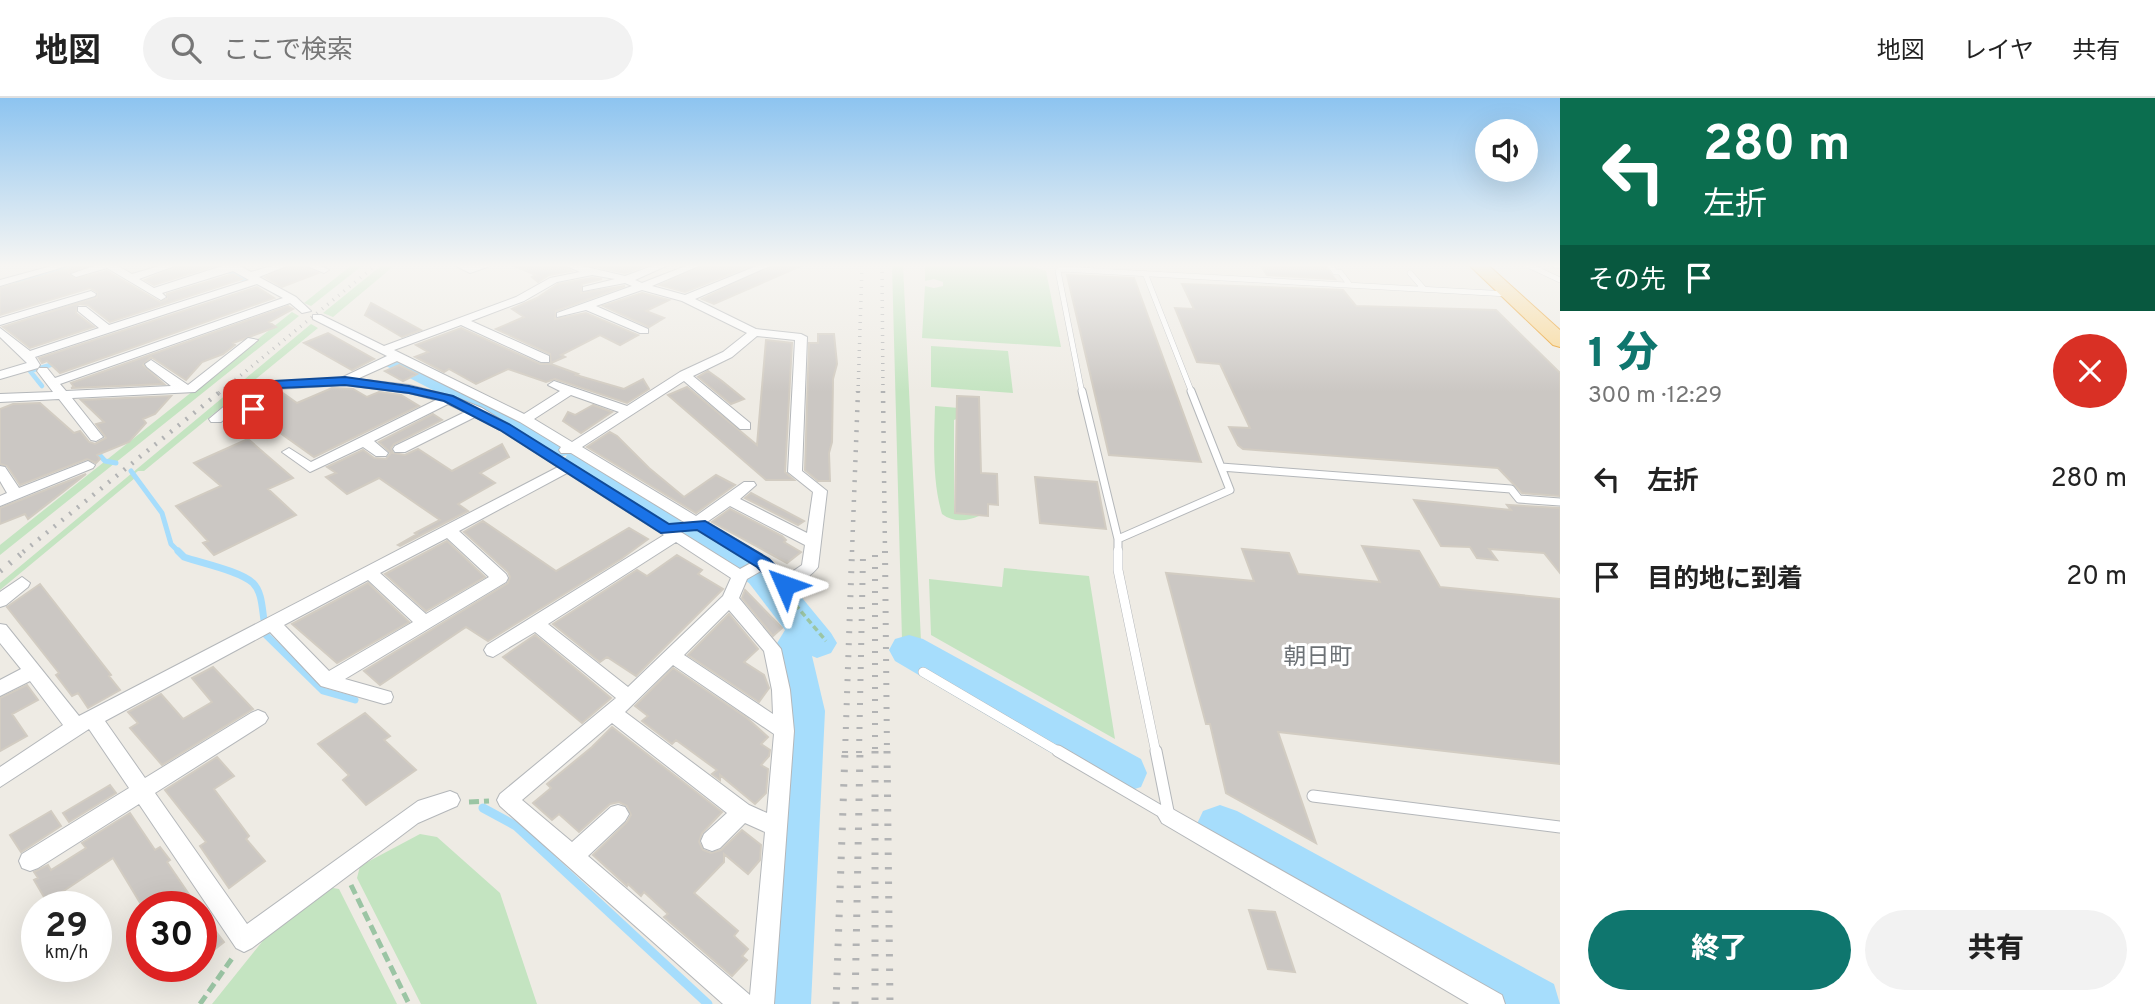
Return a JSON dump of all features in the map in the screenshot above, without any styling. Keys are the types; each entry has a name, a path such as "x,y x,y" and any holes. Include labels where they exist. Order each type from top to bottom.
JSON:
{"highway":[{"path":"1524,307 1560,341"}],"street":[{"path":"0,322 48,307"},
{"path":"0,398 56,388 271,307"},
{"path":"302,307 397,356 464,398 477,411 561,463 648,504 753,569"},
{"path":"383,350 499,307"},
{"path":"561,315 583,307"},
{"path":"589,307 622,326 644,331"},
{"path":"216,419 256,386 345,381 464,398 525,419 576,451 685,528 785,585 810,567 820,491 794,472 801,337 754,332 703,307"},
{"path":"28,355 177,308"},
{"path":"82,309 108,330"},
{"path":"463,321 500,339 542,353"},
{"path":"0,331 28,355 34,365 0,375"},
{"path":"0,778 84,723 448,530 561,463 629,411 684,375 728,355 754,332"},
{"path":"488,344 500,339"},
{"path":"56,388 191,388 252,340"},
{"path":"345,381 397,356"},
{"path":"151,364 182,389"},
{"path":"43,371 96,437"},
{"path":"684,375 744,420"},
{"path":"554,385 629,411"},
{"path":"525,419 568,392"},
{"path":"289,452 310,468 364,441 464,398"},
{"path":"240,400 265,419"},
{"path":"400,449 477,411"},
{"path":"364,441 381,453"},
{"path":"0,501 88,464"},
{"path":"0,470 16,495"},
{"path":"493,650 749,485"},
{"path":"729,499 814,543"},
{"path":"327,681 500,578 448,530"},
{"path":"742,1004 507,800 620,705 673,656 730,599 753,569"},
{"path":"369,572 425,623"},
{"path":"0,601 22,583"},
{"path":"730,599 772,649 781,690 785,731 762,1004"},
{"path":"534,622 620,705 741,812 776,827"},
{"path":"272,623 327,681 384,697"},
{"path":"0,630 33,671 84,723 142,790 244,940 411,816 450,800"},
{"path":"673,656 785,731"},
{"path":"0,689 33,671"},
{"path":"30,862 258,718"},
{"path":"712,841 741,812"},
{"path":"572,856 618,814"},
{"path":"1169,816 1493,1004"}],"lane":[{"path":"1065,307 1118,539 1118,570 1169,816"},
{"path":"1118,539 1230,490 1158,307"},
{"path":"1221,467 1511,489 1519,499 1560,502"},
{"path":"923,672 1169,816"},
{"path":"1313,796 1560,827"}],"path":[{"path":"785,585 790,602 826,641"},
{"path":"450,800 507,800"},
{"path":"342,867 409,1004"},
{"path":"200,1004 244,940"}],"green space":[{"path":"330,307 345,307 333,317 323,313"},
{"path":"893,307 905,307 921,641 902,640"},
{"path":"924,307 1053,307 1061,347 922,338"},
{"path":"292,312 299,316 0,555 0,545"},
{"path":"311,324 318,328 144,471 133,475 135,478 0,590 0,583"},
{"path":"931,346 1008,351 1013,393 931,387"},
{"path":"935,406 959,408 961,417 954,420 954,513 979,516 974,518 956,520 942,514 935,474"},
{"path":"1004,568 1089,576 1115,739 931,635 929,579 1002,587"},
{"path":"420,834 437,837 500,893 537,1004 421,1004 357,878 360,866"},
{"path":"327,887 339,889 397,1004 212,1004 274,927"}],"building":[{"path":"0,307 26,307 0,315"},
{"path":"65,307 77,307 76,313 94,327 30,348 3,327"},
{"path":"91,307 155,307 110,322"},
{"path":"195,307 248,307 60,373 47,361 42,363 39,358"},
{"path":"284,307 293,309 269,322 276,327 233,343 235,345 223,354 202,362 186,380 151,357 143,365 164,384 71,388 74,387 71,383"},
{"path":"369,307 379,307 421,330 402,337 365,315"},
{"path":"566,307 556,311 555,319 586,313 638,335 620,345 600,335 551,363 550,354 496,329 524,317 512,309"},
{"path":"606,307 654,307 646,311 664,318 649,327"},
{"path":"1075,307 1145,307 1201,462 1109,455"},
{"path":"1401,307 1496,310 1560,373 1560,496 1522,493 1498,468 1243,449 1229,427 1250,428 1220,364 1197,362 1175,308"},
{"path":"461,328 540,364 551,364 578,374 576,375 624,389 643,379 649,389 627,403 555,379 546,382 508,369 476,384 449,369 444,372 415,357 428,352 416,345"},
{"path":"328,333 374,359 352,370 304,343"},
{"path":"818,334 834,334 837,364 833,379 830,481 818,481 805,470 809,343 818,343"},
{"path":"766,340 792,343 785,472 794,480 766,480 668,395 687,387 757,445"},
{"path":"399,365 417,374 403,381 385,371"},
{"path":"708,371 744,399 731,404 698,377"},
{"path":"332,388 353,389 367,397 379,392 401,395 419,406 314,457 269,425 273,422 272,414 253,399 280,391 297,403"},
{"path":"171,396 155,414 143,419 146,423 129,442 97,455 100,459 96,463 87,459 20,485 7,466 0,464 0,409 13,404 40,403 74,433 80,431 89,442 95,444 106,438 96,424 104,422 81,400"},
{"path":"957,396 979,397 981,473 997,474 998,505 988,504 988,516 955,513"},
{"path":"593,405 612,412 581,433 563,421 568,412 575,415"},
{"path":"433,414 442,420 394,444 391,448 393,453 405,455 418,449 452,471 502,444 509,457 480,473 495,483 458,504 468,511 400,546 398,545 417,534 415,533 440,520 379,478 347,494 326,477 336,473 327,467 363,450 374,458 386,459 391,453 379,442"},
{"path":"610,432 684,497 716,475 735,485 696,513 587,447"},
{"path":"248,439 293,478 268,489 296,515 214,555 203,543 208,541 176,506 221,486 194,463"},
{"path":"86,474 28,519 25,514 0,524 0,508"},
{"path":"1035,477 1097,482 1106,529 1040,523"},
{"path":"751,493 804,521 798,525 745,498"},
{"path":"1414,500 1511,510 1507,505 1560,508 1560,573 1544,553 1489,549 1497,560 1477,558 1470,547 1441,546"},
{"path":"730,509 782,536 786,540 784,542 801,552 787,563 712,522"},
{"path":"483,521 556,571 629,528 648,539 621,559 488,641 466,627 380,685 364,671 508,583 508,572 464,532"},
{"path":"447,541 485,577 426,611 385,574"},
{"path":"1362,546 1419,551 1440,587 1560,599 1560,764 1278,732 1316,843 1226,793 1210,724 1206,724 1166,573 1254,581 1242,549 1289,553 1298,574 1380,582"},
{"path":"677,555 702,570 698,574 723,589 636,676 607,657 600,662 553,624 637,570 647,576"},
{"path":"368,583 409,622 337,663 292,624"},
{"path":"40,584 120,690 88,708 78,693 72,696 56,675 59,673 7,607"},
{"path":"745,590 782,628 773,636 742,598"},
{"path":"729,614 758,649 744,662 764,675 769,688 759,702 688,655"},
{"path":"535,635 611,698 582,723 503,657"},
{"path":"213,667 253,709 162,765 130,728 138,723 128,712 161,694 183,719 212,702 192,678"},
{"path":"673,668 747,718 768,737 761,744 770,750 769,756 761,765 768,769 766,793 755,804 720,775 720,780 712,774 717,770 676,740 672,744 642,721 648,716 635,706"},
{"path":"27,685 38,700 12,714 27,736 0,751 0,698"},
{"path":"365,713 390,736 384,740 416,770 366,805 343,780 349,775 318,744"},
{"path":"612,727 722,812 702,833 699,842 703,850 711,853 721,850 742,830 761,845 760,860 748,874 724,854 724,862 694,893 738,931 734,936 748,949 742,956 747,960 732,976 664,917 668,914 644,892 641,896 628,884 627,886 593,855 627,822 631,815 627,806 619,802 610,804 579,832 559,814 552,820 533,803 551,788 547,784"},
{"path":"217,757 234,776 214,789 249,836 246,839 265,861 229,888 200,846 206,842 165,790"},
{"path":"110,785 116,793 69,822 63,813"},
{"path":"51,811 61,826 21,852 10,835"},
{"path":"130,813 155,850 160,847 170,860 167,862 187,891 133,891 113,858 64,891 40,891 34,880 38,878 34,872 48,865 51,870 86,848 82,843"},
{"path":"1249,910 1275,912 1295,972 1268,969"},
{"path":"217,933 224,942 217,947"}],"waterway":[{"path":"395,360 515,421 559,448"},
{"path":"42,386 30,371 57,363"},
{"path":"95,450 105,461 116,463"},
{"path":"579,460 762,574 817,643"},
{"path":"131,471 162,513 171,544 184,557 230,571 253,583 260,595 264,620"},
{"path":"783,1004 804,711 791,653 805,631"},
{"path":"266,635 323,691 355,700"},
{"path":"909,650 1125,773"},
{"path":"483,808 516,826 708,1004"},
{"path":"1220,826 1534,1004"}],"railway":[{"path":"219,393 324,307"},
{"path":"858,393 861,307"},
{"path":"882,307 883,393"},
{"path":"23,552 221,391"},
{"path":"852,552 858,391"},
{"path":"883,391 885,552"},
{"path":"0,571 25,551"},
{"path":"845,753 852,551"},
{"path":"885,551 887,753"},
{"path":"875,555 875,1004"},
{"path":"859,753 863,556"},
{"path":"836,1004 845,751"},
{"path":"855,1004 860,751"},
{"path":"887,751 890,1004"}],"district":[{"name":"朝日町","path":"1318,656"}],"route":[{"path":"253,409 240,400 256,386 345,381 409,389 448,399 505,427 666,529 699,525 763,563 785,585"}]}
